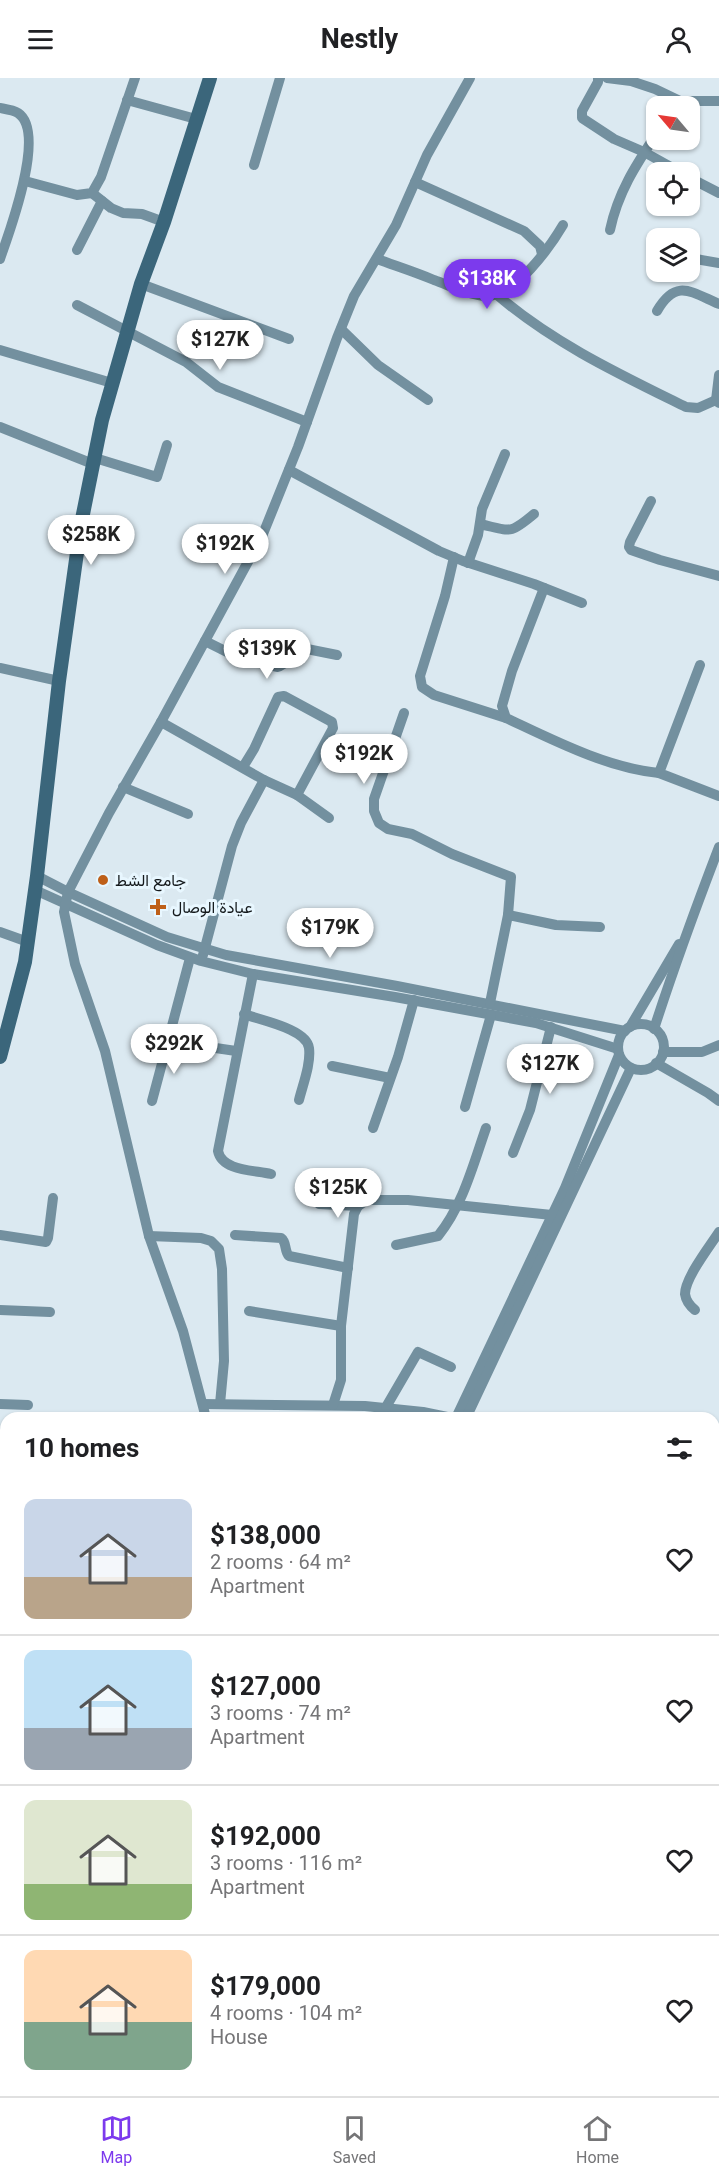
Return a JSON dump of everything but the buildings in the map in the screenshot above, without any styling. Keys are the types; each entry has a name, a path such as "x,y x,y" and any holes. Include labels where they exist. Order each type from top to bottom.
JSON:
{"street":[{"path":"92,193 104,170 135,78"},
{"path":"0,1057 25,962 59,681 81,524 94,461 112,383 141,284 164,222 210,78"},
{"path":"254,165 280,78"},
{"path":"205,1412 183,1331 149,1236 105,1051 75,964 64,905 68,892 123,787 263,534 354,297 396,225 445,122 470,78"},
{"path":"598,78 582,111 582,118 614,139 662,162"},
{"path":"607,78 631,81 656,89 665,96"},
{"path":"127,100 196,119"},
{"path":"700,102 719,100"},
{"path":"0,108 18,113 26,123 28,157 25,180 0,259"},
{"path":"610,230 621,190 646,149"},
{"path":"25,180 76,195 92,193 123,213 142,214 164,222"},
{"path":"415,182 524,231 540,246 542,254"},
{"path":"700,183 719,193"},
{"path":"77,250 102,201"},
{"path":"377,259 460,290 488,296 496,294 520,279 552,245 563,225"},
{"path":"700,260 719,264"},
{"path":"141,284 289,339"},
{"path":"657,310 666,296 676,291 688,292 719,304"},
{"path":"496,294 551,335 593,362 692,408 717,402 719,375"},
{"path":"77,305 186,362 218,387 307,422"},
{"path":"341,329 378,365 428,400"},
{"path":"0,350 112,383"},
{"path":"0,427 94,461 157,477 167,445"},
{"path":"468,563 480,524 482,508 505,454"},
{"path":"289,470 454,557 582,603"},
{"path":"651,501 630,542 631,550 719,576"},
{"path":"480,524 510,531 534,514"},
{"path":"454,557 446,596 420,676 422,687 434,695 506,718 565,746 639,771 659,773 719,796"},
{"path":"506,718 502,706 512,671 544,588"},
{"path":"205,641 239,658 277,667 282,666 292,655 303,648 337,655"},
{"path":"659,773 700,665"},
{"path":"0,668 59,681"},
{"path":"243,767 278,697 284,696 326,717 332,722 333,728 297,795"},
{"path":"404,713 374,799 374,811 379,823 388,829 428,840 452,854 511,877 508,915 491,1009 465,1107"},
{"path":"161,722 264,780 297,795 329,818"},
{"path":"152,1101 168,1041 196,960 205,950 232,846 241,823 264,780"},
{"path":"123,787 188,814"},
{"path":"654,1029 679,961 685,933 719,847"},
{"path":"36,883 64,905 196,960 253,974 414,1000 491,1009 627,1029 642,1024 654,1029 662,1039 663,1052 656,1063 645,1070 632,1068 622,1060 618,1052 551,1027 491,1009 205,950 167,937 68,892 36,883"},
{"path":"110,925 114,913"},
{"path":"508,915 556,925 600,927"},
{"path":"0,932 28,942"},
{"path":"457,1412 568,1180 618,1052 618,1042 685,933"},
{"path":"253,974 218,1151 219,1158 225,1164 271,1173"},
{"path":"373,1128 414,1000"},
{"path":"244,1014 293,1031 306,1041 309,1047 307,1066 299,1100"},
{"path":"513,1153 530,1110 551,1027"},
{"path":"168,1041 236,1051"},
{"path":"663,1052 702,1052 719,1045"},
{"path":"656,1063 719,1101"},
{"path":"543,1064 576,1073"},
{"path":"332,1066 390,1078"},
{"path":"469,1412 632,1068"},
{"path":"396,1245 438,1236 459,1206 486,1128"},
{"path":"0,1235 46,1242 53,1198"},
{"path":"333,1405 341,1380 341,1326 354,1214 358,1206 367,1200 408,1200 552,1215"},
{"path":"319,1204 358,1206"},
{"path":"695,1310 685,1296 686,1289 719,1232"},
{"path":"236,1235 281,1238 289,1256 348,1268"},
{"path":"149,1236 212,1240 219,1249 222,1269 224,1361 220,1404"},
{"path":"0,1310 50,1312"},
{"path":"249,1311 341,1326"},
{"path":"386,1407 418,1352 451,1367"},
{"path":"0,1404 28,1406"},
{"path":"203,1404 333,1405 367,1412 386,1407 417,1412"}],"place":[{"name":"جامع الشط","path":"103,880"},
{"name":"عيادة الوصال","path":"158,907"}]}
